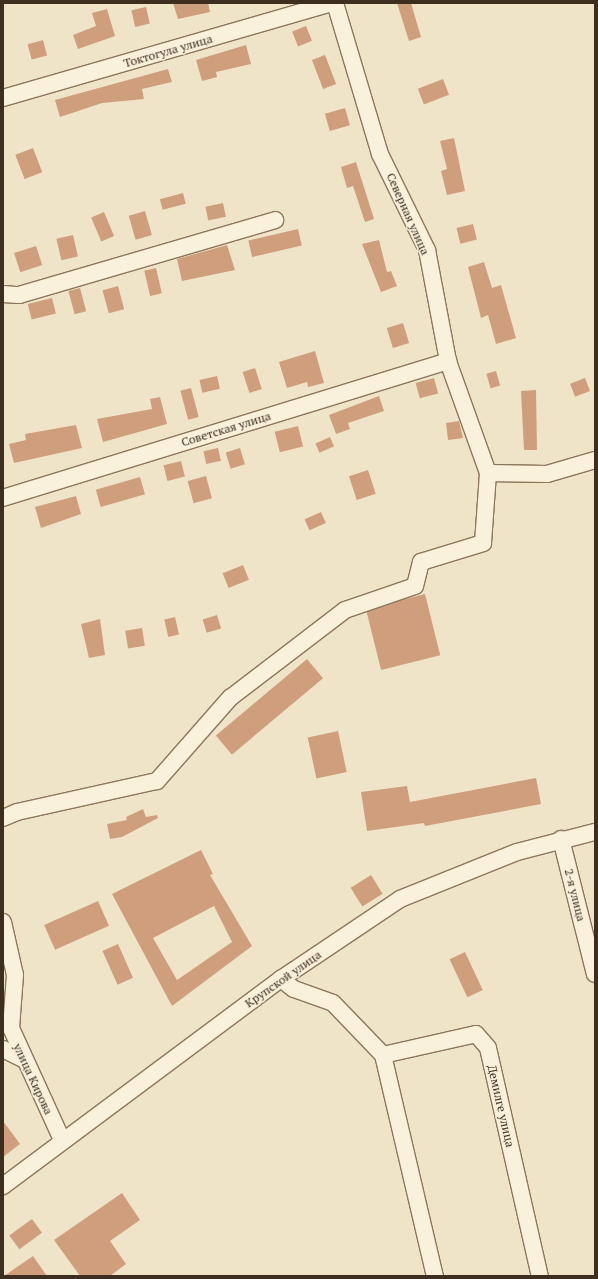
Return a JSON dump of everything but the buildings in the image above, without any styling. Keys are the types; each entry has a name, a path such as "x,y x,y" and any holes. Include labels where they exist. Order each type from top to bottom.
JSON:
{"street":[{"name":"Токтогула улица","path":"3,98 334,3"},
{"name":"Северная улица","path":"334,3 380,154 427,250 448,360 488,472"},
{"path":"3,294 19,295 275,220"},
{"name":"Советская улица","path":"3,498 448,360"},
{"path":"3,818 17,812 157,781 230,698 345,610 415,586 422,562 483,543 488,472 547,474 595,460"},
{"name":"Крупской улица","path":"3,1186 62,1140 281,979 400,898 473,866 561,839 595,832"},
{"name":"2-я улица","path":"561,839 595,974"},
{"name":"улица Кирова","path":"3,922 15,975 11,1028 23,1060 62,1140"},
{"path":"281,979 294,989 333,1003 383,1055 435,1276"},
{"name":"Демилге улица","path":"383,1055 476,1034 488,1048 540,1276"},
{"path":"3,1049 23,1060"}]}
